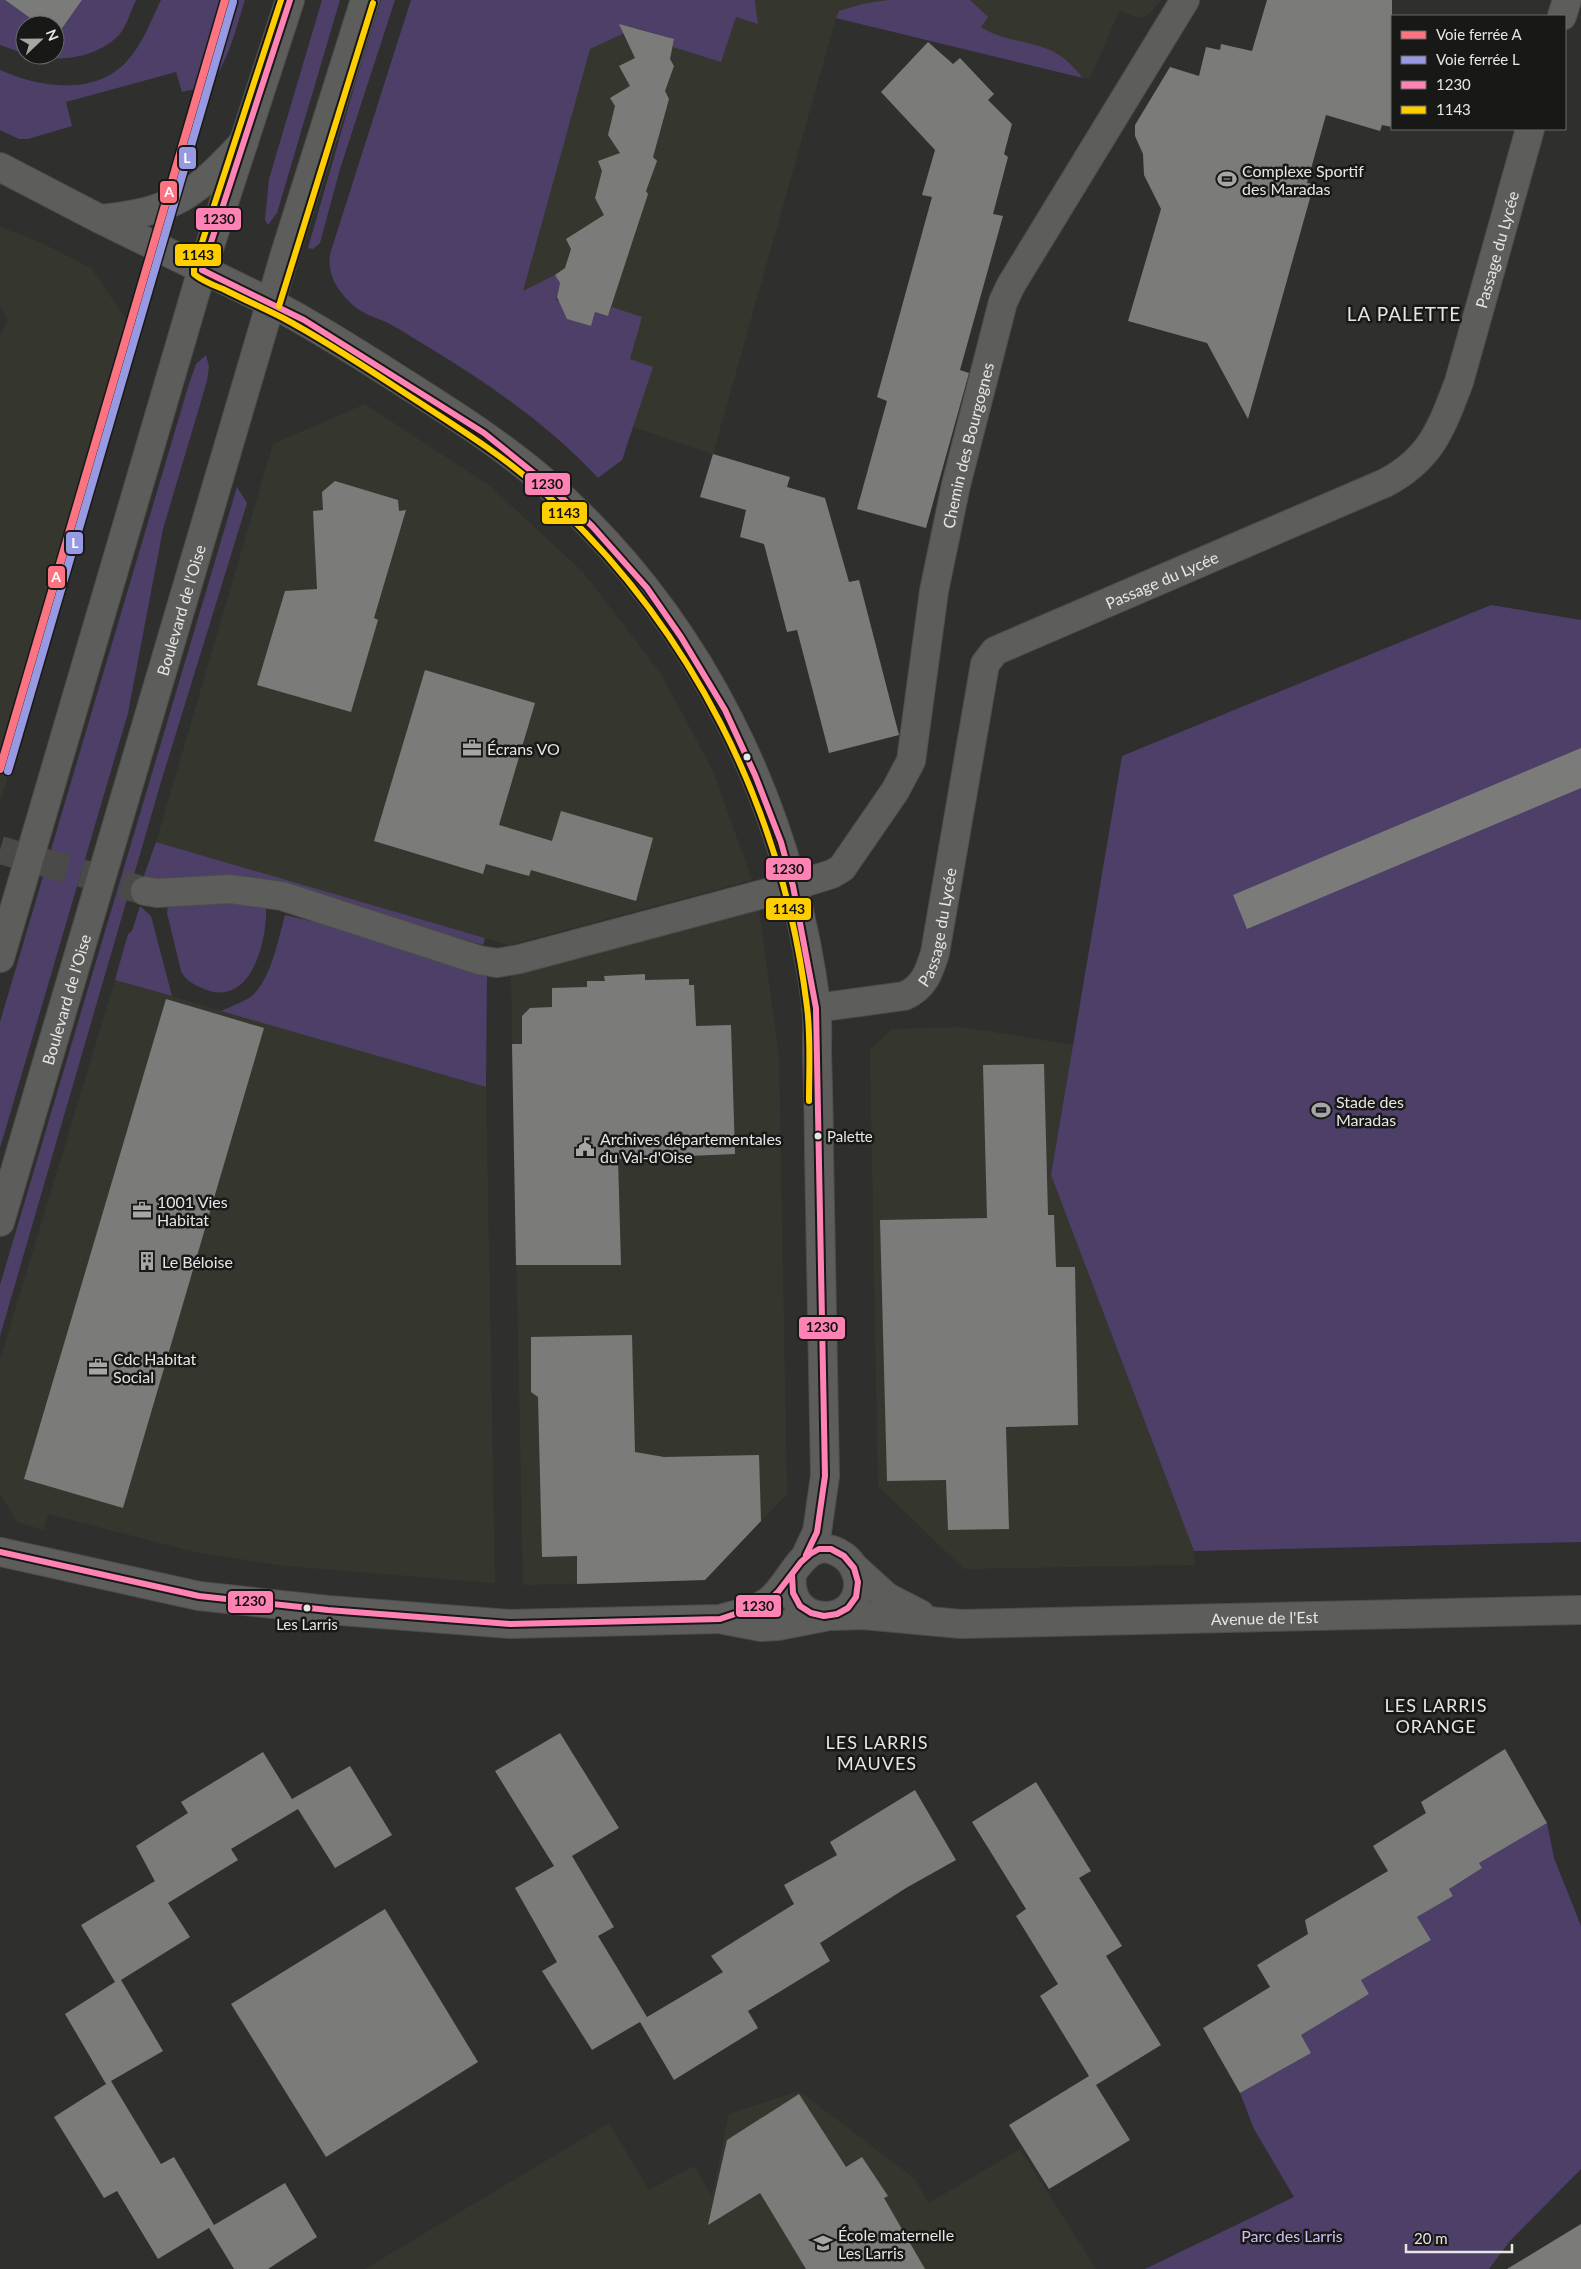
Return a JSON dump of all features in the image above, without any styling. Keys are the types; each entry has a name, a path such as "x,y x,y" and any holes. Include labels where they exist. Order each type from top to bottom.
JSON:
{"street":[{"path":"0,958 202,270 290,0"},
{"name":"Boulevard de l'Oise","path":"0,1222 271,303 365,0"},
{"name":"Chemin des Bourgognes","path":"145,891 157,893 230,889 275,894 479,960 497,962 520,959 793,886 832,874 842,868 907,773 911,761 934,591 956,486 1003,302 1011,285 1185,0"},
{"path":"1562,15 1566,0"},
{"name":"Passage du Lycée","path":"816,1008 904,996 913,992 924,982 935,952 985,664 994,651 1033,632 1385,483 1404,473 1419,460 1445,418 1459,382 1530,130"},
{"path":"100,220 141,214 172,204 215,173 244,142"},
{"path":"0,167 100,220 271,303 324,332 484,433 546,483 592,526 647,588 681,637 725,710 755,775 781,842 793,886 816,1008 825,1476 837,1542 849,1562 858,1586 856,1596 843,1611 828,1616 814,1615 798,1603 791,1585 799,1565 822,1550 829,1550 849,1562"},
{"name":"Avenue de l'Est","path":"720,1619 748,1611 768,1602 779,1592 799,1565 817,1532 825,1476"},
{"name":"Avenue de l'Est","path":"0,1552 199,1596 328,1610 510,1624 720,1619 761,1627 778,1626 828,1616 863,1615 961,1624 1265,1619 1581,1610"},
{"name":"Avenue de l'Est","path":"849,1562 893,1600 924,1615 948,1622"}],"shaded area":[{"path":"436,0 1161,0 1148,15 1139,18 1119,11 1090,79 836,18 713,454 633,427 622,460 527,380"},
{"path":"0,227 40,242 91,268 136,334 0,802 0,335 8,320 0,307"},
{"path":"365,404 490,486 583,572 661,674 713,771 752,880 509,945 156,842 273,444"},
{"path":"759,909 779,1059 787,1494 705,1580 523,1585 511,975"},
{"path":"115,980 486,1087 495,1583 284,1566 195,1552 48,1514 44,1530 17,1522 0,1494 0,1360"},
{"path":"962,1027 1073,1045 1051,1175 1194,1551 1195,1565 964,1569 878,1486 870,1050 892,1029"},
{"path":"799,2091 914,2178 929,2203 1020,2149 1096,2269 365,2269 609,2123 649,2190 694,2166 712,2196 729,2114"}],"green space":[{"path":"0,0 5,0 26,15 15,15 15,50 0,45"},
{"path":"82,0 136,0 127,23 119,35 110,43 89,54 65,58 65,23"},
{"path":"161,0 245,0 230,48 219,72 212,81 205,86 182,92 176,72 66,102 72,126 28,139 19,139 0,130 0,70 31,81 48,84 83,84 99,80 114,72 133,54 142,40"},
{"path":"322,0 340,0 277,213 268,225 265,220 269,179"},
{"path":"381,0 395,0 340,169 320,243 313,249 308,248 359,70"},
{"path":"411,0 755,0 758,24 736,17 721,62 673,47 674,39 635,28 590,49 523,291 555,275 560,283 556,300 566,304 568,319 591,326 595,312 608,316 612,307 642,317 630,359 653,367 622,460 598,478 561,442 499,393 399,329 358,309 343,295 332,276 330,254"},
{"path":"888,0 970,0 988,17 981,27 999,36 1036,45 1058,54 1083,78 836,18 839,11 862,4"},
{"path":"206,355 209,367 207,381 163,529 128,713 0,1148 0,1022 188,387 196,364"},
{"path":"237,487 247,503 161,782 0,1336 0,1285"},
{"name":"Stade des Maradas","path":"1491,605 1581,620 1581,1542 1194,1551 1051,1175 1122,756"},
{"path":"156,842 485,938 483,945 289,887 142,881"},
{"path":"199,897 266,905 264,935 254,967 245,980 234,989 221,992 204,989 190,982 181,971 167,913 168,906"},
{"path":"140,906 151,916 172,996 115,980 128,934 132,931"},
{"path":"285,915 382,938 487,970 486,1087 221,1011 242,1002 253,995 260,987 274,957"},
{"name":"Parc des Larris","path":"1547,1823 1554,1858 1581,1926 1581,2169 1510,2241 1489,2269 1145,2269 1294,2197 1254,2129 1240,2093 1310,2053 1297,2028 1336,2014 1369,1994 1358,1974 1395,1961 1431,1940 1417,1917 1453,1896 1449,1889 1474,1855"}],"building":[{"path":"5,0 82,0 65,24 65,15 26,15"},
{"name":"Complexe Sportif des Maradas","path":"1267,0 1392,0 1391,127 1382,125 1380,131 1326,115 1307,183 1314,184 1248,419 1207,343 1128,321 1161,209 1144,175 1143,154 1135,136 1135,125 1170,67 1199,76 1206,47 1220,50 1221,44 1252,51"},
{"path":"619,24 674,39 670,59 674,66 665,91 669,99 653,157 657,161 646,191 648,194 608,316 595,312 591,326 567,319 557,297 560,283 555,275 565,268 571,249 566,239 604,215 595,198 602,171 598,161 620,153 608,135 615,106 610,98 630,86 619,66 635,58"},
{"path":"928,42 953,64 960,58 994,94 988,100 1012,124 1004,154 1008,157 993,214 1003,216 960,370 969,373 926,528 857,509 887,401 877,397 932,197 922,195 935,150 881,92"},
{"path":"713,454 790,477 787,487 825,498 849,582 859,580 899,735 829,753 797,630 787,632 764,544 740,537 746,510 700,497"},
{"path":"335,481 398,500 399,511 406,510 374,618 378,620 351,712 257,685 285,591 317,589 313,511 323,510 322,492"},
{"path":"425,670 535,703 499,825 552,841 561,811 653,838 636,901 531,870 529,876 486,864 483,874 374,841"},
{"path":"1581,748 1581,788 1247,929 1233,895"},
{"path":"645,974 645,980 689,979 689,985 694,985 696,1026 731,1025 735,1154 618,1159 621,1265 516,1265 512,1044 522,1044 522,1016 530,1008 552,1007 552,988 587,987 587,981 605,981 604,976"},
{"name":"Le Béloise","path":"166,999 264,1028 123,1508 24,1479"},
{"path":"1044,1064 1048,1215 1054,1215 1056,1267 1075,1267 1078,1425 1006,1427 1009,1529 948,1530 946,1480 887,1481 880,1220 987,1218 983,1065"},
{"path":"632,1335 635,1452 664,1457 759,1455 761,1521 705,1580 577,1584 577,1556 542,1557 538,1397 531,1392 531,1337"},
{"path":"560,1733 619,1828 572,1856 614,1927 598,1936 647,2017 723,1972 711,1956 794,1904 784,1885 837,1855 830,1842 915,1790 956,1860 906,1888 820,1943 830,1961 748,2011 758,2028 674,2080 640,2022 592,2050 542,1971 557,1962 515,1888 554,1866 495,1771"},
{"path":"1505,1749 1547,1823 1479,1863 1482,1868 1449,1889 1453,1896 1417,1917 1431,1940 1361,1980 1369,1994 1301,2035 1311,2053 1240,2093 1203,2028 1270,1987 1257,1965 1308,1934 1305,1920 1388,1871 1373,1846 1426,1813 1421,1802"},
{"path":"263,1752 292,1799 350,1766 392,1835 335,1868 298,1809 231,1849 238,1860 168,1903 190,1937 121,1980 163,2051 111,2081 161,2164 174,2157 214,2225 285,2183 317,2237 268,2269 234,2269 209,2228 158,2259 117,2191 104,2198 54,2117 106,2084 65,2014 115,1982 81,1925 155,1881 136,1846 188,1813 181,1802"},
{"path":"1036,1782 1091,1871 1079,1878 1122,1946 1106,1956 1161,2045 1096,2085 1130,2140 1049,2189 1009,2125 1089,2076 1040,1996 1058,1984 1016,1916 1026,1909 972,1822"},
{"path":"385,1909 478,2062 326,2157 231,2004"},
{"path":"799,2094 846,2167 862,2157 888,2196 884,2198 925,2269 806,2269 760,2193 708,2225 727,2140"},
{"path":"1581,2224 1581,2269 1507,2269"}],"tunnel":[{"path":"0,850 145,891"}],"rail line":[{"name":"A","path":"0,769 225,0"},
{"name":"L","path":"8,771 233,2"}],"transit line":[{"name":"1143","path":"281,0 194,267 194,274 208,283 283,318 316,337 495,453 540,489 594,542 642,598 684,659 721,724 752,791 776,861 795,933 807,1007 809,1101"},
{"name":"1230","path":"290,0 202,270 304,320 484,433 546,483 592,526 647,588 681,637 725,710 755,775 781,842 793,886 816,1008 825,1476 817,1532 806,1555"},
{"name":"1143","path":"279,306 373,3"},
{"name":"1230","path":"0,1552 199,1596 328,1610 510,1624 720,1619 765,1604 778,1592 801,1562 810,1554 819,1549 831,1549 844,1556 854,1568 858,1582 856,1597 848,1608 837,1614 824,1616 811,1613 800,1606 793,1593 792,1575"}],"place":[{"name":"Complexe Sportif des Maradas","path":"1227,179"},
{"name":"Écrans VO","path":"472,748"},
{"name":"Stade des Maradas","path":"1321,1110"},
{"name":"Palette","path":"818,1136"},
{"name":"Archives départementales du Val-d'Oise","path":"585,1147"},
{"name":"1001 Vies Habitat","path":"142,1210"},
{"name":"Le Béloise","path":"147,1261"},
{"name":"Cdc Habitat Social","path":"98,1367"},
{"name":"Les Larris","path":"307,1608"},
{"name":"École maternelle Les Larris","path":"823,2243"}],"district":[{"name":"LA PALETTE","path":"1404,313"},
{"name":"LES LARRIS ORANGE","path":"1436,1715"},
{"name":"LES LARRIS MAUVES","path":"877,1752"}]}
